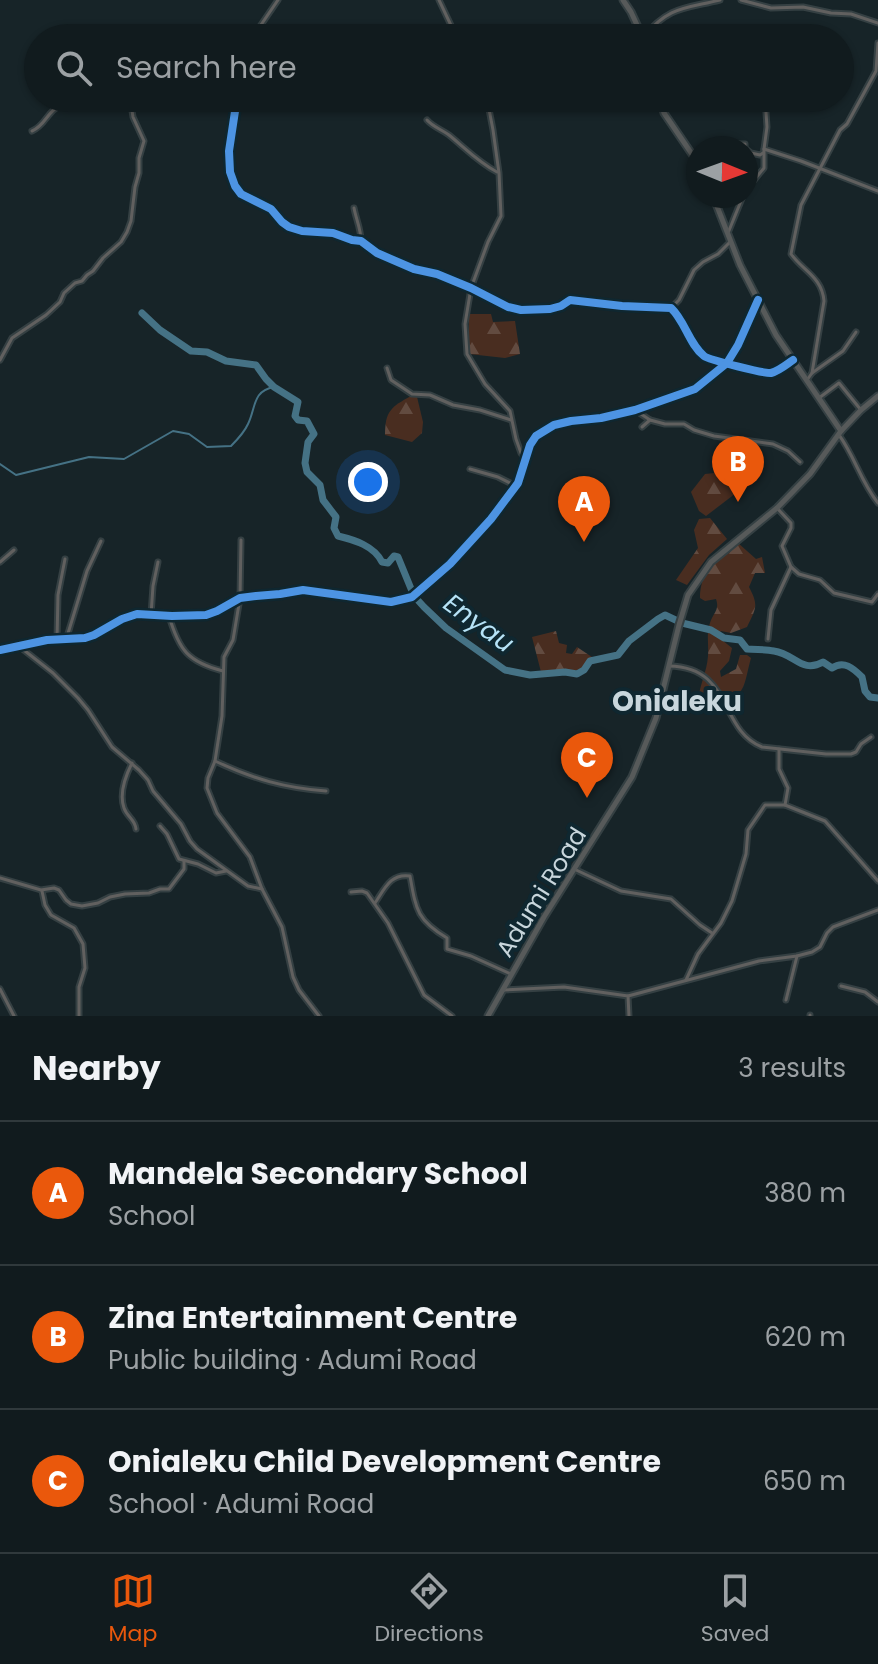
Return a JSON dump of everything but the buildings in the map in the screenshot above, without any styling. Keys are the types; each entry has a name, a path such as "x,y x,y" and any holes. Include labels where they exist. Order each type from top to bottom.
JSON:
{"street":[{"path":"262,24 278,0"},
{"path":"439,0 450,24"},
{"path":"623,0 637,24"},
{"path":"657,24 684,6 720,0"},
{"path":"741,0 771,8 803,7 851,14 878,23"},
{"path":"771,8 773,0"},
{"path":"854,111 876,71 878,43"},
{"path":"32,131 42,125 50,112"},
{"path":"0,360 12,338 46,315 60,302 64,293 93,271 127,232 144,141 132,112"},
{"path":"235,112 229,166 239,192 271,209 289,227 333,233 361,241 377,253 471,288 508,307 550,309 570,300 671,308 703,356 714,361 772,373 793,360"},
{"path":"490,112 499,173 501,216 471,288 465,324 467,354 485,384 508,408 525,459"},
{"path":"664,112 686,146"},
{"path":"758,175 764,168 766,112"},
{"path":"812,373 823,292 814,276 791,254 801,205 840,130 854,112"},
{"path":"427,120 499,173"},
{"path":"764,149 878,191"},
{"path":"758,155 764,149"},
{"path":"354,208 361,241"},
{"path":"718,208 740,265 776,335 819,398 852,454 863,482 878,503"},
{"path":"728,233 738,208"},
{"path":"671,308 679,300 694,270 731,241"},
{"path":"0,650 94,635 131,615 206,615 240,598 303,590 391,602 414,595 450,564 491,519 522,476 532,440 548,427 635,410 695,389 727,363 758,300"},
{"path":"807,380 843,351 856,332"},
{"path":"387,368 391,380 412,394 430,395 453,405 511,420"},
{"path":"819,398 839,383 861,410"},
{"name":"Adumi Road","path":"488,1016 632,777 656,718 688,595 711,562 777,508 810,474 840,433 878,396"},
{"path":"635,410 650,420 665,424 684,424 714,436 773,444 788,451 800,462"},
{"path":"642,427 650,420"},
{"path":"470,469 516,486"},
{"path":"777,508 791,523 782,546 791,567 799,574 820,580 834,593 871,602 878,594"},
{"path":"241,540 240,598 233,640 224,657 222,716 215,761 207,784 211,800 250,857 282,927 293,977 319,1016"},
{"path":"66,640 87,571 101,541"},
{"path":"0,562 14,550"},
{"path":"57,639 58,595 65,559"},
{"path":"151,615 158,562"},
{"path":"768,639 771,610 791,567"},
{"path":"169,616 183,650 205,666 223,671"},
{"path":"20,647 67,686 88,710 112,747 148,780 197,849 248,886 262,889"},
{"path":"669,666 695,672 711,681 749,740 762,747 826,754 854,753 871,737"},
{"path":"779,749 779,769 788,788 785,805"},
{"path":"215,761 277,785 326,791"},
{"path":"132,763 125,778 123,807 133,818 136,829"},
{"path":"686,980 698,954 726,914 737,888 749,828 765,805 785,805 825,821 878,881"},
{"path":"160,826 177,856 184,861 216,873 226,871"},
{"path":"0,878 41,890 59,890 71,904 89,905 125,894 169,889 184,869 184,861"},
{"path":"574,869 621,891 671,899 714,934"},
{"path":"375,903 390,880 410,876 421,916 428,926 447,938 447,949 511,974"},
{"path":"41,890 51,915 74,928 83,944 85,968 79,987 79,1016"},
{"path":"351,892 364,891 375,903 424,995 452,1016"},
{"path":"503,990 564,987 628,996 759,961 797,956 820,947 833,927 878,910"},
{"path":"786,1000 797,956"},
{"path":"841,986 865,992 878,1002"},
{"path":"0,989 14,1016"},
{"path":"628,996 629,1016"}],"green space":[{"path":"469,314 491,314 493,322 515,321 520,354 505,358 469,354"},
{"path":"411,396 417,397 423,422 422,433 412,442 385,435 390,411"},
{"path":"724,472 740,490 706,516 699,511 691,492 705,474"},
{"path":"710,518 727,539 709,555 687,585 676,580 698,548 694,530 699,519"},
{"path":"738,543 756,559 762,557 765,573 755,573 749,587 755,607 747,627 731,633 721,631 717,636 732,648 729,661 720,671 721,677 736,669 740,655 751,658 740,692 722,707 698,702 707,662 709,627 717,606 716,599 705,601 700,598 706,572 723,552"},
{"path":"556,631 559,643 567,645 566,653 572,654 577,647 592,657 583,668 541,672 532,637"}],"waterway":[{"name":"Enyau","path":"142,313 160,330 191,351 207,352 226,361 256,365 274,387 298,402 295,416 298,420 307,421 314,434 308,442 307,472 320,485 323,500 336,517 334,528 338,536 369,548 382,562 388,563 394,556 398,557 414,596 424,607 446,628 505,670 530,675 577,674 590,661 618,655 629,641 665,615 711,630 724,638 740,640 747,649 781,653 804,665 823,662 832,668 848,666 862,677 865,691 870,697 878,698"},
{"path":"0,464 16,475 89,457 124,459 173,431 189,434 207,447 231,446 251,418 258,396 274,387"}],"cycle path":[{"path":"235,112 229,151 230,172 235,186 241,194 271,209 289,227 333,233 361,241 377,253 471,288 508,307 550,309 570,300 671,308 694,345 708,358 771,373 793,360"},
{"path":"0,650 47,640 85,638 137,614 206,615 240,598 303,590 391,602 412,597 450,564 491,519 518,483 536,436 554,425 635,410 695,389 727,363 758,300"}],"place":[{"name":"Zina Entertainment Centre","path":"738,502"},
{"name":"Mandela Secondary School","path":"584,542"},
{"name":"Onialeku Child Development Centre","path":"587,798"}],"district":[{"name":"Onialeku","path":"677,701"}]}
